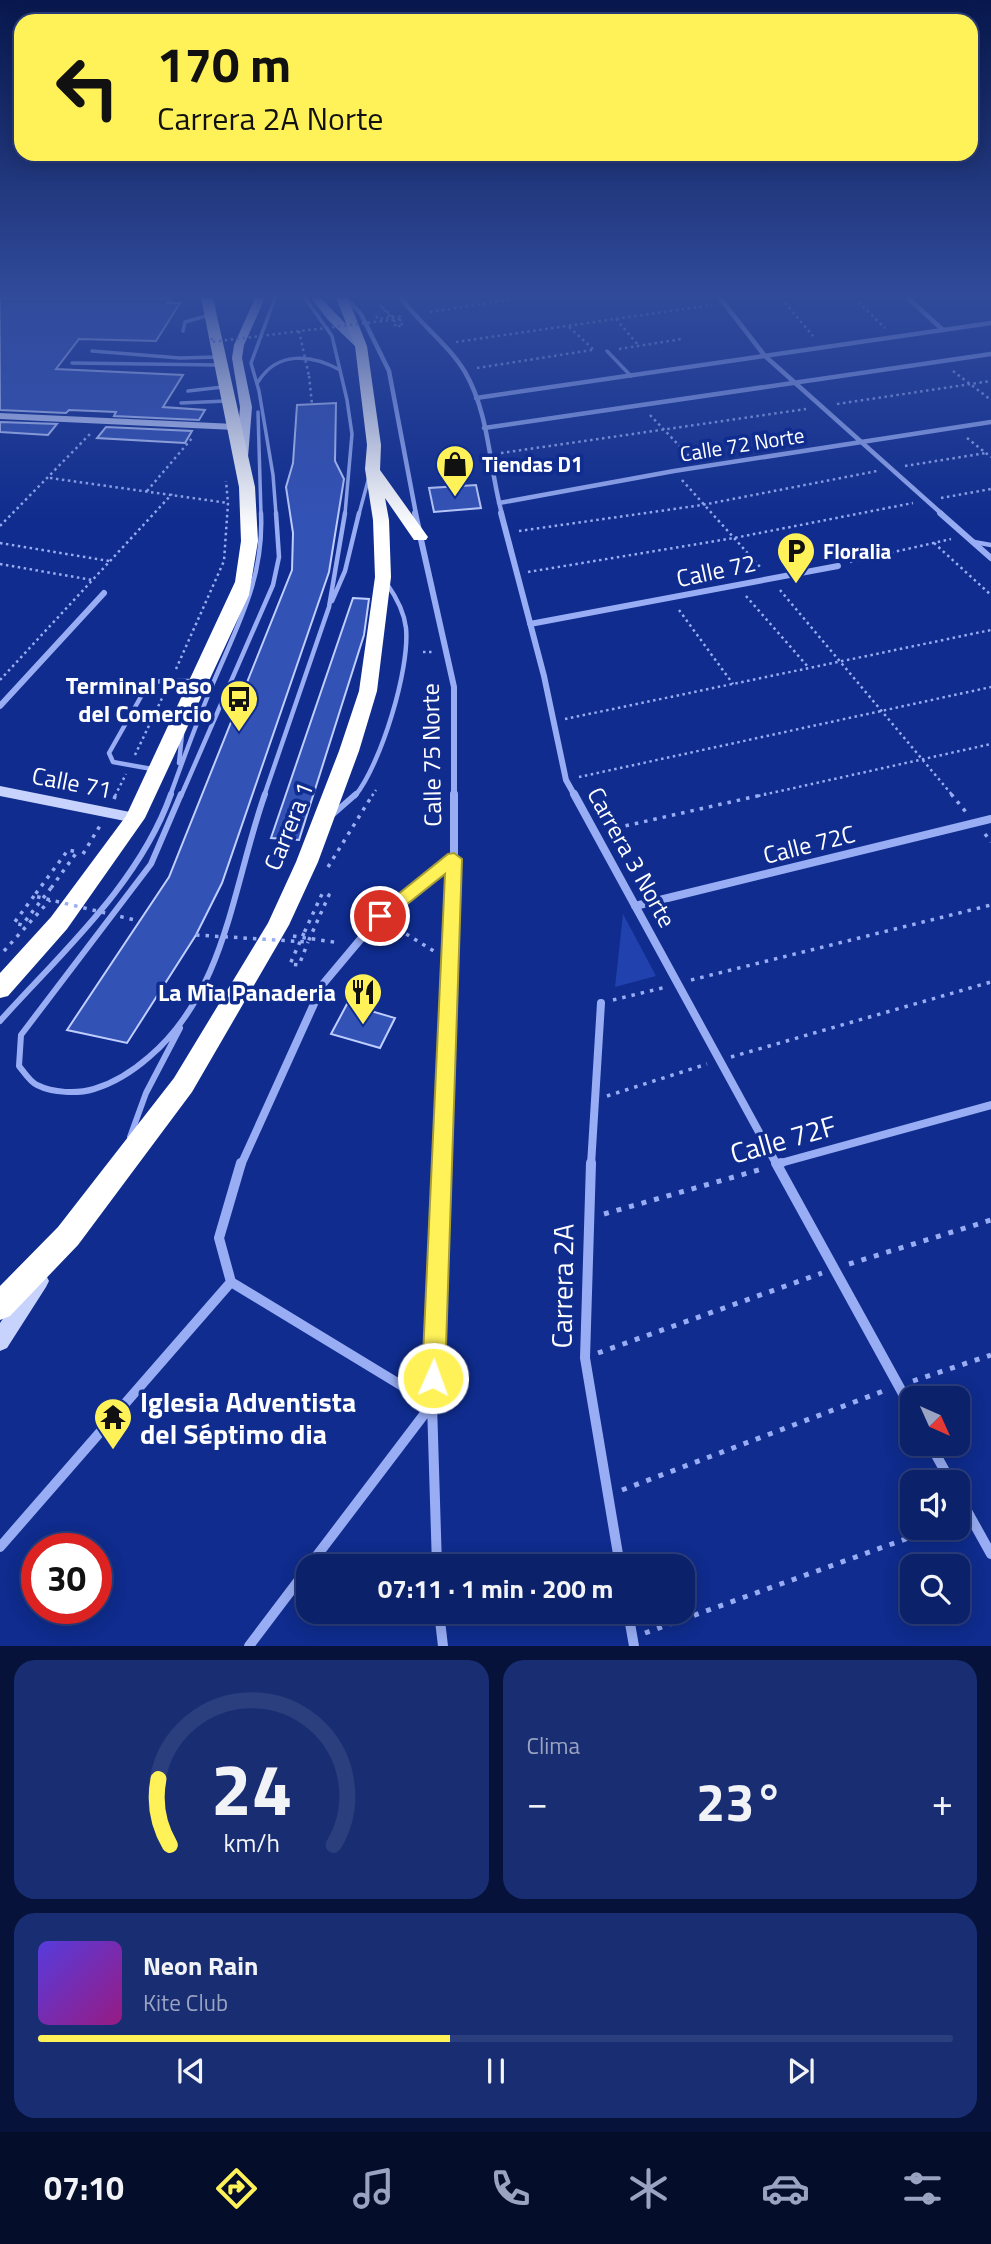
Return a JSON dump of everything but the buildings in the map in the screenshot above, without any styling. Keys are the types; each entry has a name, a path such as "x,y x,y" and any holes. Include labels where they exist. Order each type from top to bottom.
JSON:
{"highway":[{"path":"0,989 59,923 168,772 184,717 240,595 248,570 255,505 224,375"},
{"name":"Carrera 1","path":"0,1306 68,1236 183,1086 278,925 321,824 368,691 383,578 381,520 372,469 374,445 365,375"},
{"path":"372,469 420,537"}],"main road":[{"path":"240,375 246,407 242,458"}],"street":[{"name":"Calle 75 Norte","path":"390,375 395,393 403,458 454,687 454,859 432,1404 438,1554"},
{"name":"Carrera 3 Norte","path":"465,375 477,398 499,503 555,720 566,780 899,1385"},
{"path":"477,398 639,375"},
{"path":"786,375 991,558"},
{"path":"484,428 850,375"},
{"path":"0,416 235,426"},
{"name":"Calle 72 Norte","path":"499,503 674,471 991,422"},
{"name":"Calle 72","path":"530,624 671,600 736,584 838,566"},
{"path":"0,706 104,593"},
{"name":"Calle 71","path":"0,792 135,818"},
{"name":"Calle 72C","path":"635,906 991,819"},
{"path":"319,1554 432,1404 231,1282 219,1238 245,1151 323,984 380,916 454,859"},
{"name":"Carrera 2A","path":"601,1003 587,1217 585,1358 618,1554"},
{"name":"Calle 72F","path":"777,1164 991,1105"},
{"path":"0,1341 68,1236"},
{"path":"0,1547 231,1282"},
{"path":"970,1516 991,1554"},
{"path":"249,1646 296,1584"},
{"path":"440,1624 443,1646"},
{"path":"630,1624 633,1642"}],"lane":[{"path":"184,1019 154,1052 129,1073 105,1085 80,1092 35,1085 19,1066 21,1035 151,864 273,585 279,557 277,517 273,475 255,375"},
{"path":"257,383 262,375"},
{"path":"117,1175 146,1093 208,977 226,929 252,832 309,672 330,604 347,508 352,433 341,375"},
{"path":"188,391 228,394"},
{"path":"181,403 228,394"},
{"path":"0,1021 116,893 164,813 168,772 255,585 262,560 255,505 259,401"},
{"path":"330,604 342,582 353,548 358,510 372,469"},
{"path":"974,542 991,545"},
{"path":"321,824 356,795 364,783 399,694 407,631 401,606 383,578"},
{"path":"168,772 113,762 108,753 147,686 170,680 200,681"}],"path":[{"path":"309,375 313,404"},
{"path":"489,455 991,381"},
{"path":"642,407 699,467"},
{"path":"0,526 103,421"},
{"path":"147,491 203,425"},
{"path":"955,428 991,457"},
{"path":"508,533 702,505 986,453"},
{"path":"674,471 770,578 991,842"},
{"path":"81,858 107,813 224,561 228,503 226,477"},
{"path":"50,478 255,505"},
{"path":"517,574 734,538 991,489"},
{"path":"0,680 172,494"},
{"path":"838,566 967,536"},
{"path":"0,542 109,561"},
{"path":"934,543 991,595"},
{"path":"0,564 93,580"},
{"path":"736,584 809,668"},
{"path":"671,600 733,684"},
{"path":"555,720 991,631"},
{"path":"566,780 991,687"},
{"path":"595,833 991,744"},
{"path":"322,877 378,787"},
{"path":"68,850 77,852 51,888 45,895 22,925 13,923 68,850"},
{"path":"0,956 52,897 74,867"},
{"path":"322,894 329,895 309,942 299,965 289,964 322,894"},
{"path":"45,895 52,897"},
{"path":"34,896 139,921"},
{"path":"601,1003 991,905"},
{"path":"386,921 440,955 450,955"},
{"path":"298,923 292,936 303,935 354,945"},
{"path":"197,935 309,942"},
{"path":"593,1101 720,1060 991,982"},
{"name":"Calle 72F","path":"587,1217 615,1212 777,1164"},
{"path":"585,1358 835,1269 991,1220"},
{"path":"608,1495 899,1385 991,1355"},
{"path":"633,1642 904,1540"}],"shaded area":[{"path":"623,914 656,976 615,987"}],"place":[{"name":"Tiendas D1","path":"455,498"},
{"name":"Floralia","path":"796,585"},
{"name":"Terminal Paso del Comercio","path":"239,733"},
{"name":"La Mìa Panaderia","path":"363,1026"},
{"name":"Iglesia Adventista del Séptimo dia","path":"113,1451"}],"route":[{"path":"380,916 454,859 433,1378"}]}
